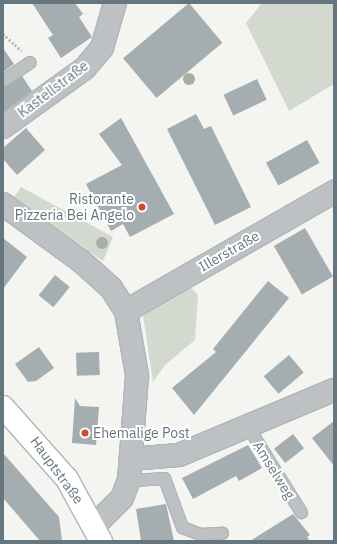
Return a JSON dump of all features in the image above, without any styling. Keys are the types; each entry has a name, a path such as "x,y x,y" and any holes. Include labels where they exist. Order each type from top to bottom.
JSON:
{"main road":[{"name":"Hauptstraße","path":"3,407 67,479 98,533"}],"street":[{"name":"Kastellstraße","path":"3,127 85,68 102,48 115,3"},
{"name":"Illerstraße","path":"126,311 334,192"},
{"path":"4,207 81,261 111,288 126,311 137,375 130,470 118,503 98,533"},
{"name":"Amselweg","path":"130,470 179,455 334,390"}],"lane":[{"path":"3,80 30,62"},
{"name":"Amselweg","path":"248,427 301,512"},
{"path":"130,470 164,478 182,527 200,534 222,533"}],"shaded area":[{"path":"262,3 334,3 334,84 289,111 246,23"},
{"path":"21,187 113,237 103,261 14,197"},
{"path":"187,283 198,295 195,340 165,365 153,382 143,315 157,299"}],"building":[{"path":"32,3 75,3 83,14 79,17 92,37 61,58 48,38 53,35"},
{"path":"189,3 222,43 157,98 123,58"},
{"path":"3,48 14,64 3,72"},
{"path":"22,76 32,91 3,112 3,87"},
{"path":"257,79 267,100 233,115 223,95"},
{"path":"196,114 204,129 211,126 251,207 215,225 167,129"},
{"path":"121,118 174,214 130,237 123,224 111,231 86,184 122,165 99,134"},
{"path":"26,128 45,150 17,175 3,159 3,148"},
{"path":"307,140 320,163 278,186 266,163"},
{"path":"305,228 333,276 302,294 274,246"},
{"path":"3,238 27,257 3,289"},
{"path":"55,275 70,287 53,307 39,295"},
{"path":"268,281 289,298 194,415 172,388 216,352 213,349"},
{"path":"39,347 54,368 36,381 28,382 15,364"},
{"path":"99,352 100,375 77,376 76,353"},
{"path":"289,355 304,373 279,394 264,376"},
{"name":"Ehemalige Post","path":"75,398 80,406 99,407 96,445 72,443"},
{"path":"334,421 334,466 312,438"},
{"path":"293,434 304,448 285,463 274,449"},
{"path":"248,445 262,468 239,481 236,476 193,499 182,478"},
{"path":"3,453 59,517 62,541 40,541 3,498"},
{"path":"166,504 174,541 141,541 136,509"},
{"path":"293,514 310,535 307,537 310,541 250,541"}],"place":[{"name":"Ristorante Pizzeria Bei Angelo","path":"142,207"},
{"name":"Ehemalige Post","path":"85,433"}]}
